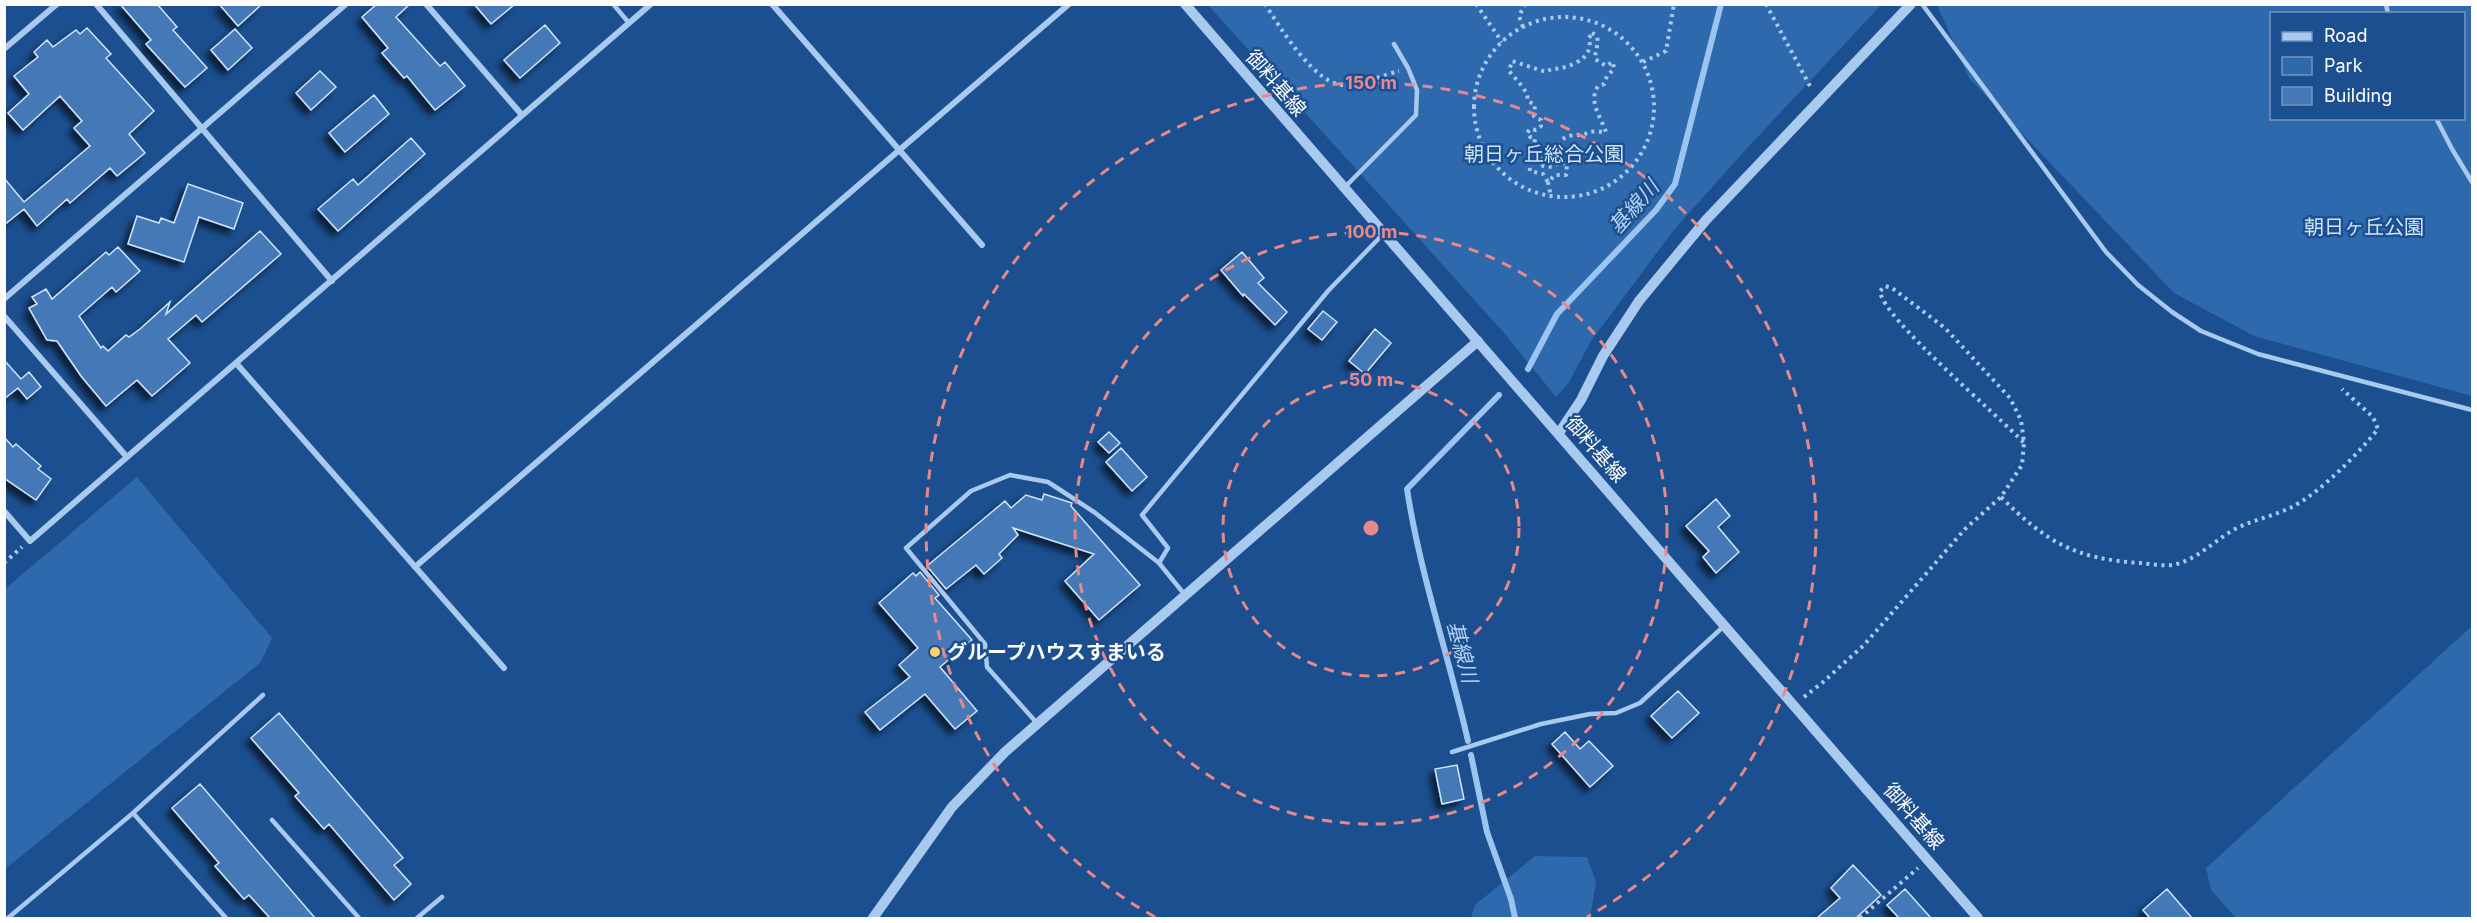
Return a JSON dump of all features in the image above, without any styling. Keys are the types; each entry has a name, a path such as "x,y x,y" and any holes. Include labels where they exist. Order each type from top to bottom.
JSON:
{"street":[{"path":"4,49 57,4"},
{"path":"96,4 332,281"},
{"path":"4,299 346,4"},
{"path":"426,4 522,115"},
{"path":"4,512 30,541 651,4"},
{"path":"772,4 982,245"},
{"path":"415,567 1069,4"},
{"name":"御料基線","path":"1185,4 1978,918"},
{"path":"1559,433 1581,400 1603,356 1639,301 1706,220 1911,4"},
{"path":"4,316 126,456"},
{"path":"873,918 952,807 980,777 1037,724 1478,341"},
{"path":"236,363 504,668"}],"lane":[{"path":"613,4 629,24"},
{"path":"1922,4 2106,252 2138,285 2172,312 2201,331 2258,354 2472,410"},
{"path":"1344,188 1416,115 1417,90 1394,44"},
{"path":"2437,120 2472,182"},
{"path":"1159,563 1168,548 1143,515 1328,291 1384,233"},
{"path":"1037,724 987,667 985,644 906,548 971,491 1010,475 1048,482 1094,512 1159,563 1185,595"},
{"path":"1452,752 1541,724 1590,714 1616,713 1640,703 1725,625"},
{"path":"8,918 133,813 263,695"},
{"path":"133,813 226,918"},
{"path":"272,820 359,918"},
{"path":"417,918 442,897"}],"path":[{"path":"1265,4 1286,37 1321,77 1344,85 1408,68"},
{"path":"1476,4 1502,42"},
{"path":"1523,27 1519,16 1525,4"},
{"path":"1643,62 1666,51 1674,4"},
{"path":"1766,4 1818,101"},
{"path":"1575,16 1602,24 1625,40 1643,62 1653,88 1654,117 1646,144 1631,168 1609,185 1582,196 1551,197 1521,187 1496,168 1479,142 1473,111 1477,80 1491,52 1502,42 1514,30 1543,18 1575,16"},
{"path":"1548,182 1555,175 1566,175 1567,164 1560,162 1552,167 1544,166 1540,161 1542,155 1548,150 1557,153 1564,136 1574,133 1582,135 1591,132 1606,132 1593,101 1593,93 1598,86 1604,84 1607,76 1614,69 1613,62 1606,66 1595,59 1595,52 1599,46 1597,36 1592,33 1589,38 1587,56 1568,67 1551,68 1546,72 1512,61 1509,67 1509,71 1527,94 1528,101 1535,105 1534,116 1541,120 1541,126 1536,130 1530,129 1527,133 1530,137 1535,138 1534,148 1529,157 1530,171 1543,174 1548,182 1551,197"},
{"path":"1794,704 1822,683 1864,645 1965,529 2001,497 2022,465 2024,443 2017,409 1995,380 1945,328 1892,288 1885,286 1880,291 1880,299 1905,330 2024,443"},
{"path":"2001,497 2045,536 2067,549 2093,558 2174,565 2189,560 2234,529 2289,508 2308,497 2367,443 2378,429 2373,417 2324,372"},
{"path":"4,563 30,541"},
{"path":"1860,918 1928,860"}],"green space":[{"name":"朝日ヶ丘総合公園","path":"1208,5 1881,5 1673,231 1591,341 1568,384 1556,397 1505,334"},
{"name":"朝日ヶ丘公園","path":"1937,5 2472,5 2472,396 2254,336 2174,293 1969,78"},
{"path":"137,477 272,638 261,662 5,869 5,589"},
{"path":"2472,626 2472,918 2236,918 2211,890 2206,868"},
{"path":"1535,856 1587,857 1596,882 1590,918 1471,918 1475,905"}],"building":[{"path":"120,4 157,4 177,27 173,30 207,68 185,87 146,44 151,40"},
{"path":"219,4 262,4 238,26"},
{"path":"377,4 410,4 396,17 440,66 445,62 465,86 435,110 407,76 404,78 382,53 388,48 362,17"},
{"path":"474,4 515,4 491,24"},
{"path":"545,25 560,43 520,78 504,60"},
{"path":"87,28 111,54 106,58 154,111 129,134 145,153 117,176 110,168 70,203 67,199 37,226 24,209 4,225 4,178 24,202 90,146 74,128 82,121 60,96 23,130 8,113 29,94 14,76 38,57 34,52 47,40 53,47 76,30 80,34"},
{"path":"235,29 252,48 228,70 211,50"},
{"path":"320,71 336,87 311,110 296,93"},
{"path":"374,95 389,114 345,152 329,133"},
{"path":"411,138 425,154 338,231 318,209 353,179 358,185"},
{"path":"188,184 243,203 234,229 199,217 184,262 128,244 137,216 159,223 161,218 174,223"},
{"path":"260,231 281,254 202,322 196,315 168,339 190,363 152,396 137,380 106,406 81,376 57,341 47,340 29,308 37,304 32,297 46,289 52,299 106,252 109,255 118,247 140,271 116,292 112,287 79,316 101,348 103,346 108,351 126,335 129,337 140,329 170,302 166,314"},
{"path":"1242,252 1264,278 1258,283 1287,312 1275,325 1244,294 1243,296 1221,270"},
{"path":"1323,311 1337,322 1322,340 1308,329"},
{"path":"1375,329 1391,343 1365,374 1349,361"},
{"path":"4,360 21,379 29,372 41,387 27,399 18,388 4,399"},
{"path":"1109,432 1120,443 1109,453 1098,442"},
{"path":"4,437 13,447 16,444 41,466 38,469 51,479 36,500 4,478"},
{"path":"1121,448 1147,477 1132,491 1106,462"},
{"path":"1044,494 1072,503 1071,506 1140,585 1099,620 1065,581 1094,554 1013,528 1018,535 999,554 1002,558 984,574 976,565 946,589 927,566 1005,501 1011,508 1026,495 1042,500"},
{"path":"1716,499 1730,516 1718,527 1739,552 1716,573 1703,557 1709,551 1686,526"},
{"name":"グループハウスすまいる","path":"920,572 939,595 935,598 972,640 940,667 977,711 955,729 925,694 880,730 865,712 910,677 899,665 918,648 879,603 913,573 916,576"},
{"path":"1678,691 1699,713 1672,738 1651,716"},
{"path":"279,713 403,858 394,865 411,884 394,900 329,824 324,829 295,796 299,793 251,738"},
{"path":"1565,732 1580,749 1589,741 1613,766 1590,787 1552,744"},
{"path":"1457,765 1464,799 1442,804 1435,769"},
{"path":"200,784 315,918 270,918 249,895 244,899 215,866 219,863 172,808"},
{"path":"1853,865 1881,895 1856,918 1817,918 1840,898 1831,888"},
{"path":"1905,889 1931,918 1899,918 1887,905"},
{"path":"2167,889 2192,918 2150,918 2143,910"}],"waterway":[{"name":"基線川","path":"1528,369 1557,314 1656,210 1675,184 1721,4"},
{"name":"基線川","path":"1468,741 1419,552 1407,489 1499,395"},
{"name":"基線川","path":"1471,755 1487,832 1511,899 1515,918"}],"place":[{"name":"グループハウスすまいる","path":"935,652"}]}
